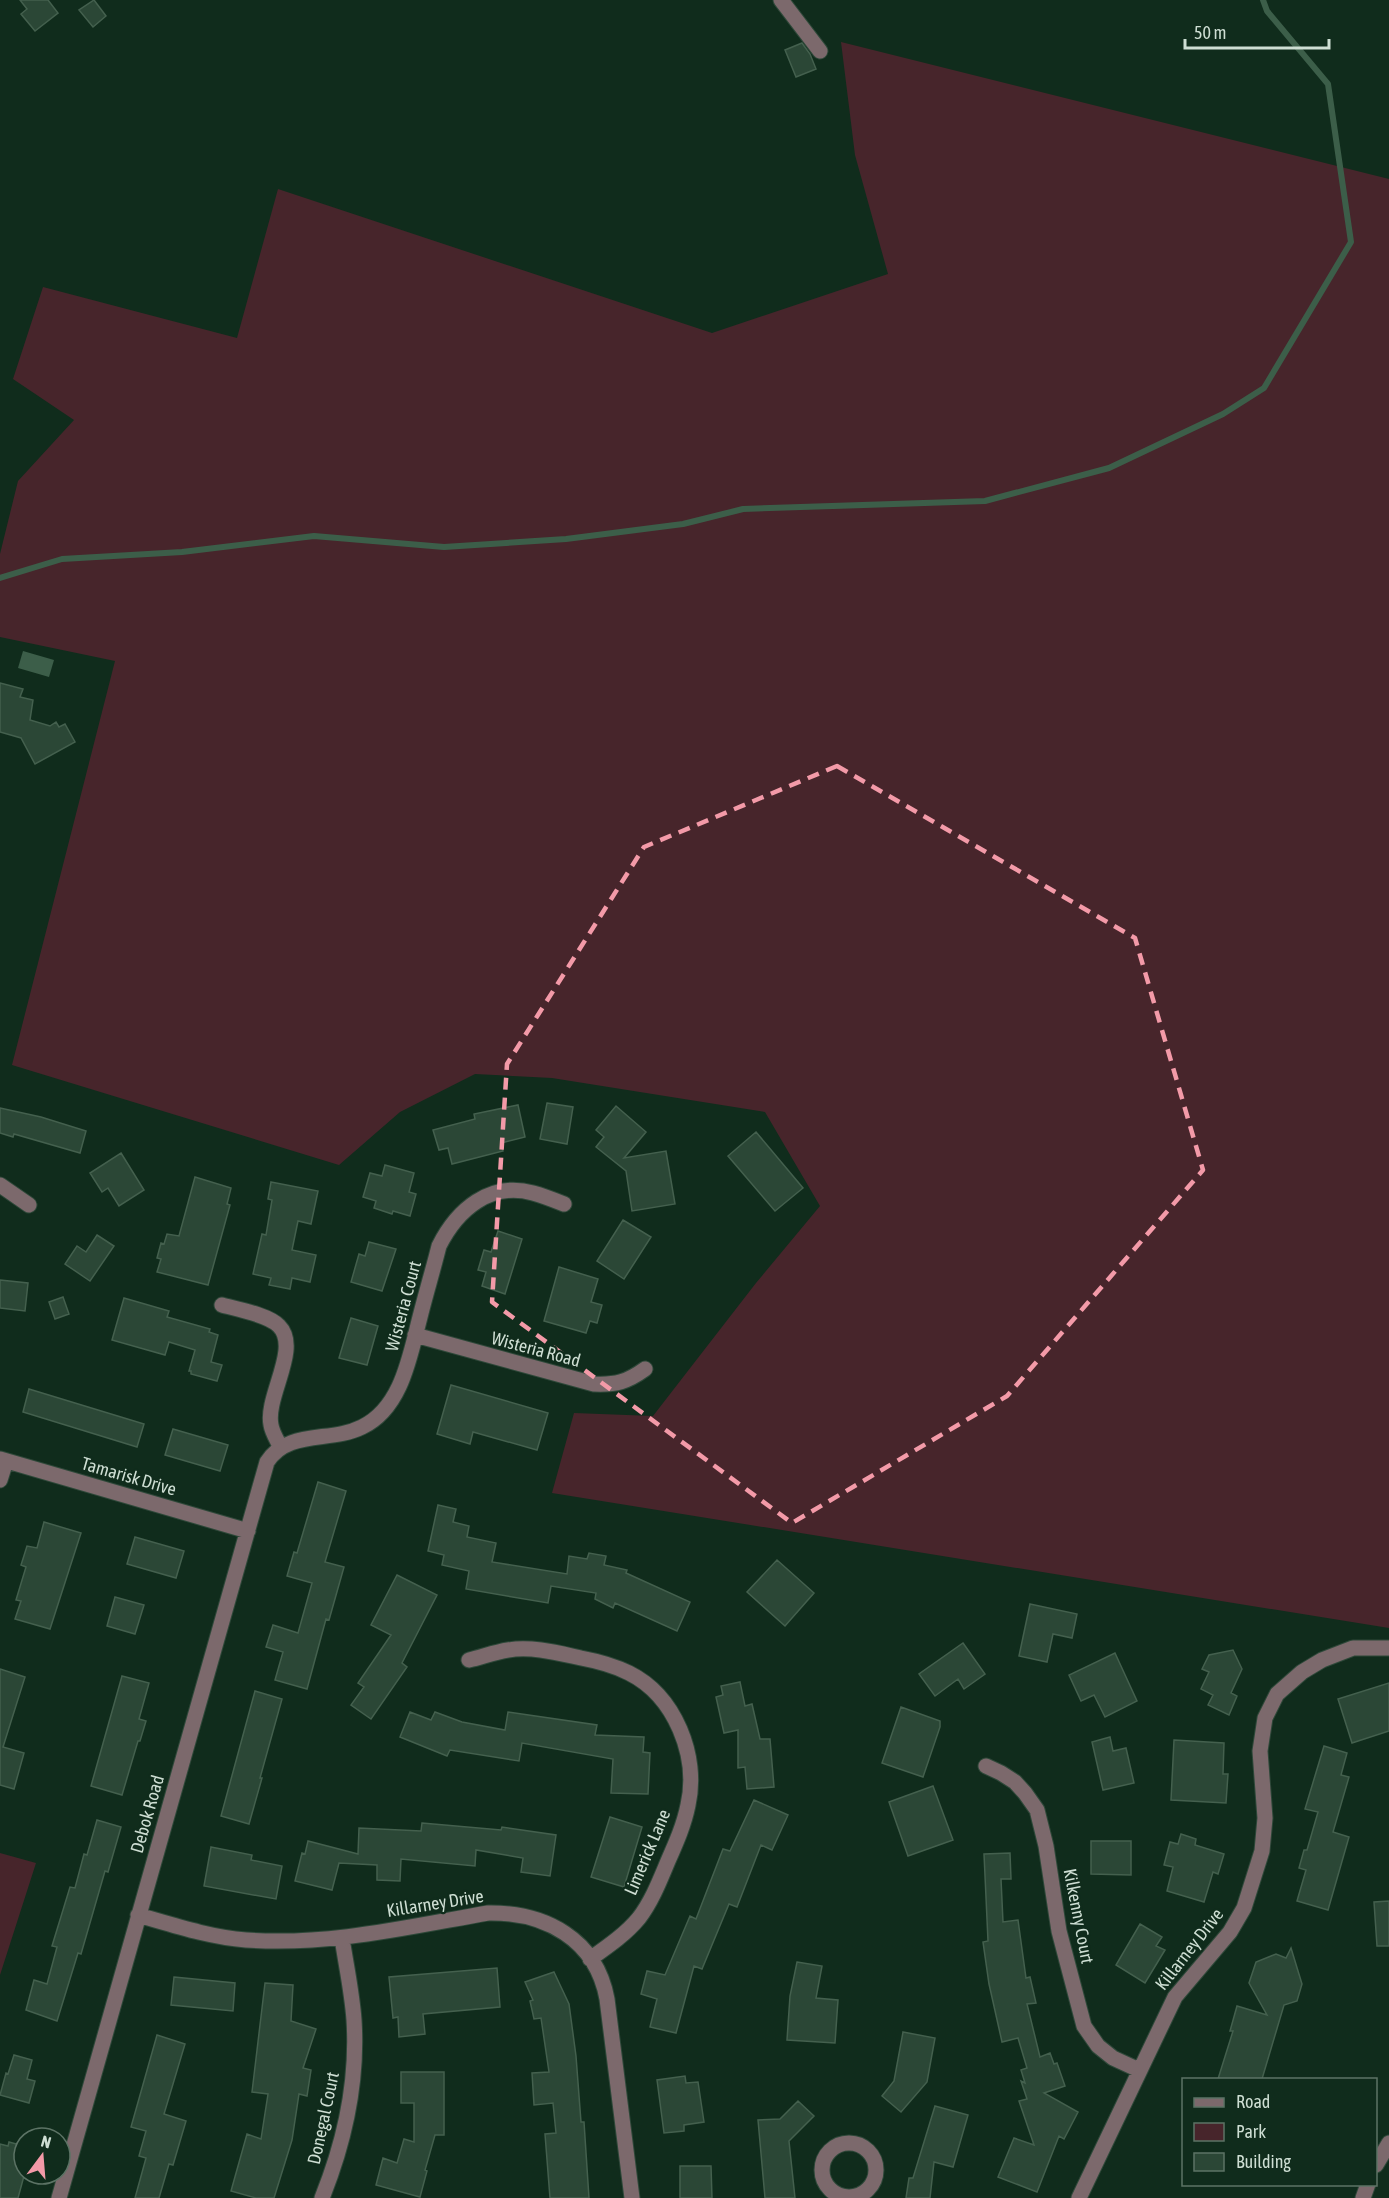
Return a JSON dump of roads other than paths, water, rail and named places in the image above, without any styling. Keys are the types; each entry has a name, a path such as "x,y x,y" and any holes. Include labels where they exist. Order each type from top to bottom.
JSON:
{"street":[{"path":"781,0 820,51"},
{"path":"0,1185 29,1205"},
{"name":"Wisteria Court","path":"280,1446 362,1428 388,1405 401,1383 439,1246 446,1230 465,1209 491,1193 507,1191 531,1192 564,1204"},
{"path":"222,1305 268,1319 279,1325 285,1334 287,1346 271,1409 271,1425 280,1446"},
{"name":"Wisteria Road","path":"415,1335 594,1384 614,1385 632,1378 645,1369"},
{"name":"Debok Road","path":"59,2198 267,1462 280,1446"},
{"path":"0,1480 3,1460"},
{"name":"Tamarisk Drive","path":"3,1460 248,1531"},
{"name":"Killarney Drive","path":"1079,2198 1138,2070 1175,1997 1230,1932 1244,1908 1262,1851 1265,1818 1260,1751 1264,1718 1277,1694 1302,1672 1327,1658 1353,1648 1389,1648"},
{"name":"Limerick Lane","path":"469,1660 509,1649 547,1651 600,1661 630,1673 651,1689 668,1707 679,1726 687,1747 690,1770 689,1803 681,1832 656,1891 639,1917 624,1933 590,1959"},
{"name":"Kilkenny Court","path":"986,1767 1015,1782 1037,1810 1046,1846 1059,1931 1084,2026 1098,2046 1113,2058 1138,2070"},
{"name":"Killarney Drive","path":"138,1915 194,1931 243,1940 293,1942 342,1938 488,1913 532,1917 554,1926 574,1938 590,1959 598,1971 606,1996 632,2198"},
{"name":"Donegal Court","path":"322,2198 343,2135 355,2056 354,2018 342,1938"},
{"path":"1377,2163 1389,2143"}],"waterway":[{"path":"0,578 62,559 182,552 314,536 444,547 566,539 683,524 743,509 985,501 1109,468 1223,414 1264,388 1351,242 1328,84 1267,11 1263,0"}]}
